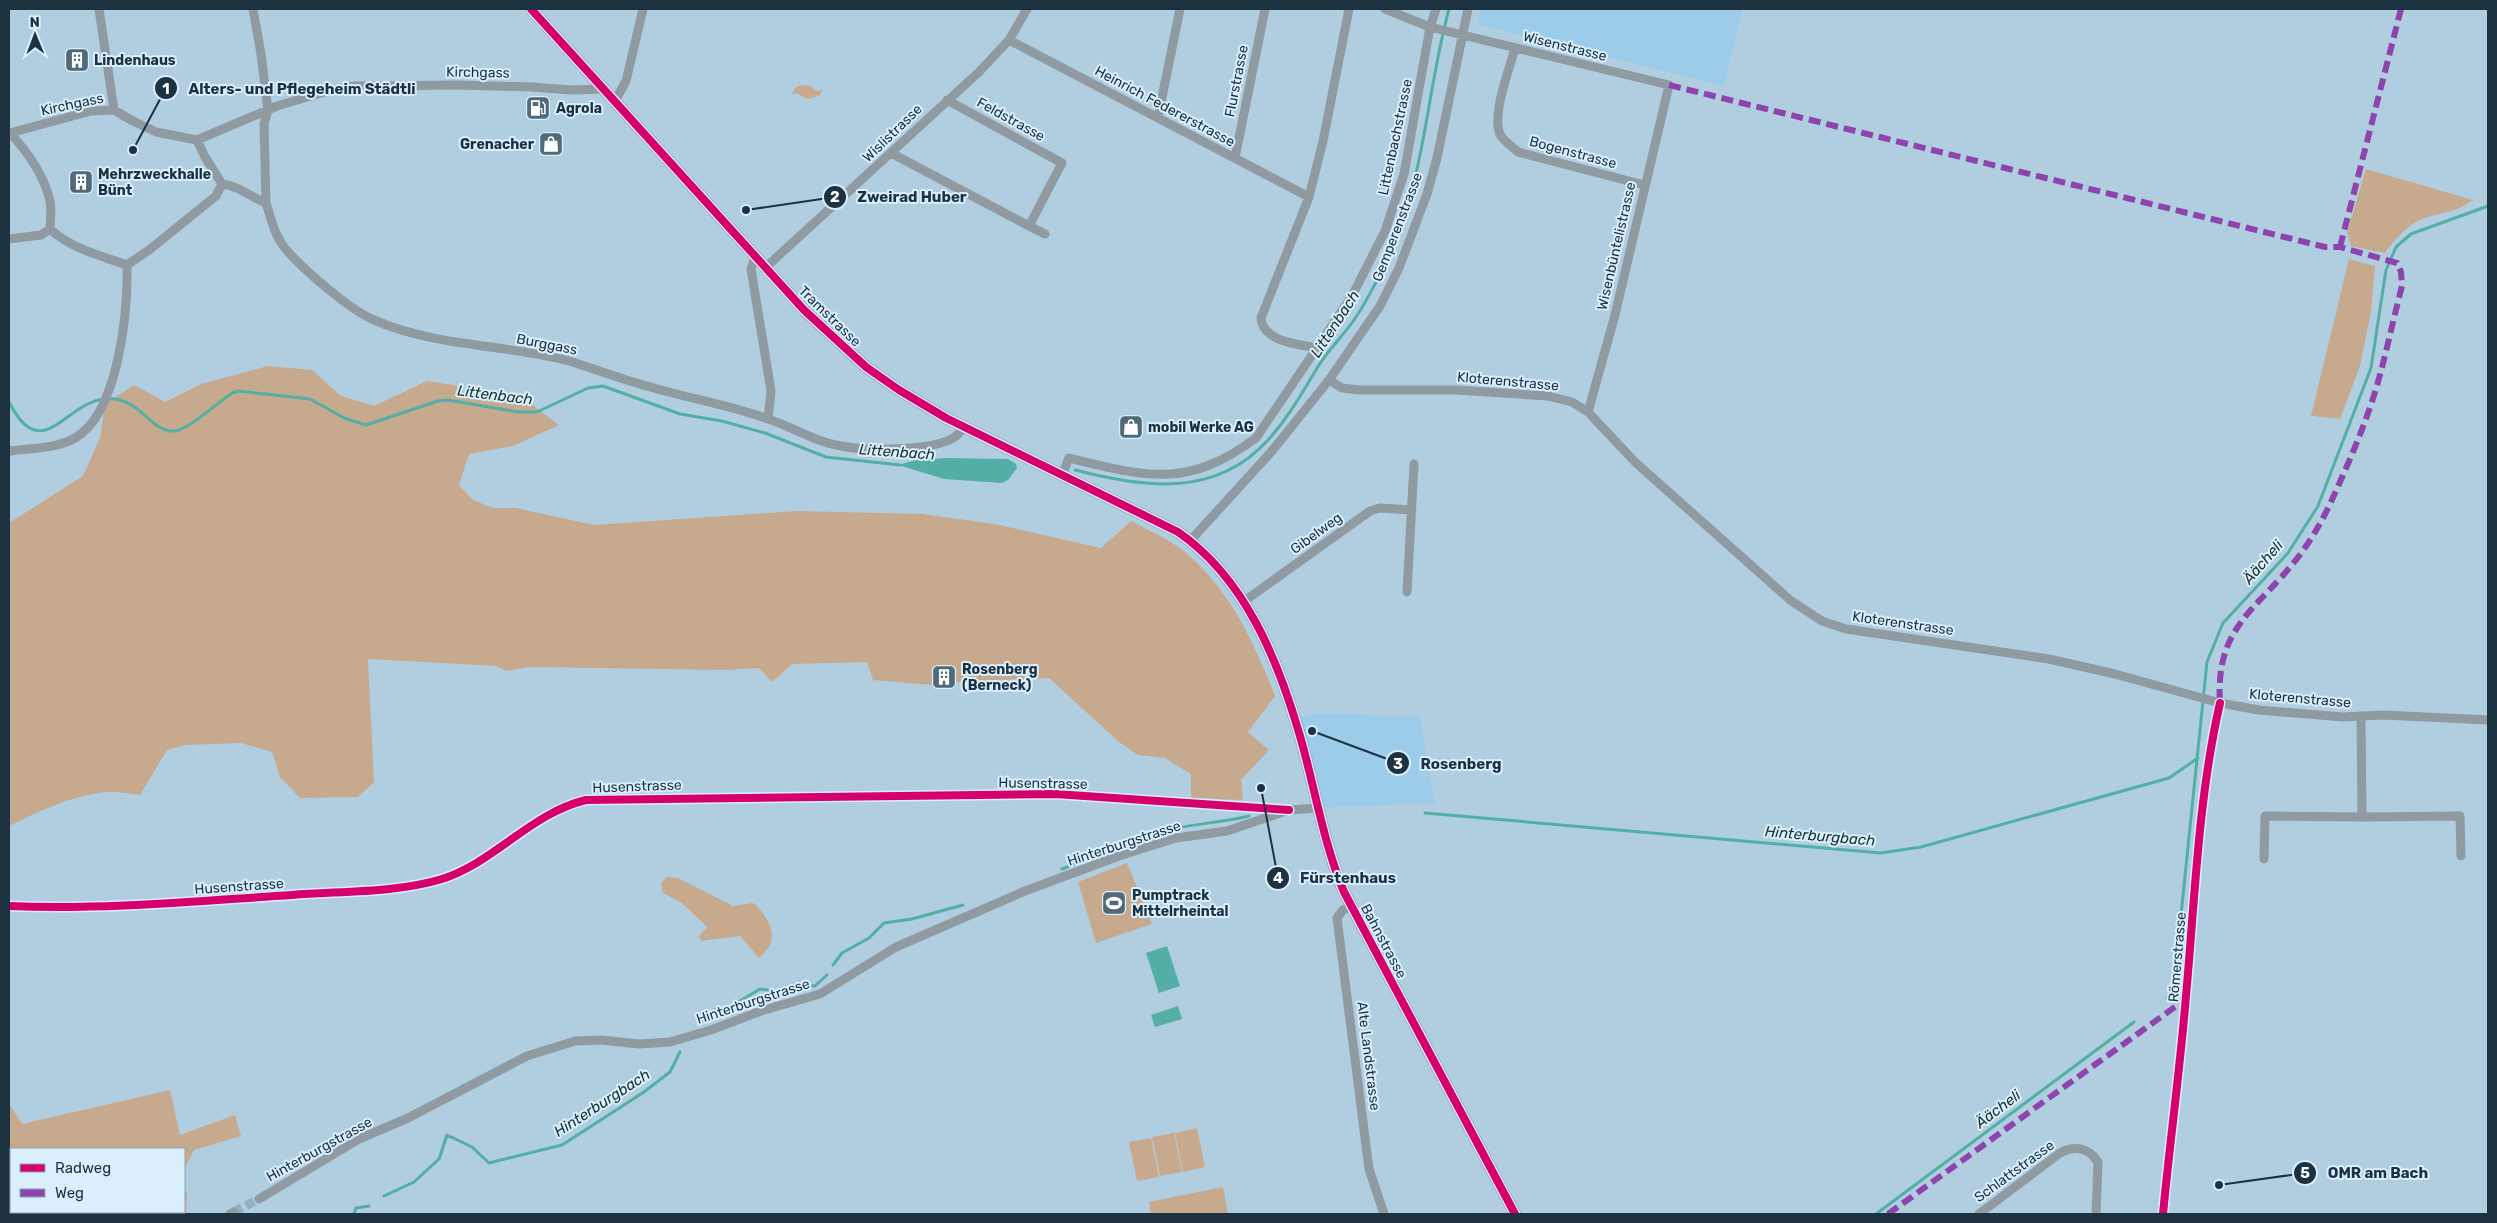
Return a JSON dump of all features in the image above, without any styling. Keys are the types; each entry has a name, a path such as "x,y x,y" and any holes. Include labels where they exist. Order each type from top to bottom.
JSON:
{"main road":[{"name":"Tramstrasse","path":"531,9 605,89 755,258 822,328 866,367 909,397 964,427 1178,532 1190,541"},
{"name":"Bahnstrasse","path":"1190,541 1211,558 1228,579 1268,645 1300,735 1334,868 1350,906 1515,1214"}],"street":[{"path":"98,9 114,110"},
{"name":"Burggass","path":"253,9 268,111 264,124 266,204 276,234 284,246 307,271 351,307 373,320 436,339 546,356 646,386 768,419 827,443 866,449 930,445 953,438 964,427"},
{"path":"615,101 626,81 643,9"},
{"name":"Wislistrasse","path":"765,268 979,72 1009,40 1027,9"},
{"path":"1158,117 1180,9"},
{"name":"Flurstrasse","path":"1235,158 1265,9"},
{"path":"1317,348 1274,337 1266,332 1262,326 1261,318 1309,197 1324,141 1349,9"},
{"name":"Wisenstrasse","path":"1385,9 1434,28 1669,85"},
{"name":"Littenbachstrasse","path":"1062,475 1069,458 1115,469 1164,476 1205,468 1234,454 1256,438 1362,280 1394,208 1412,139 1436,9"},
{"name":"Gemperenstrasse","path":"1190,541 1272,451 1331,382 1380,306 1415,228 1437,158 1458,34 1468,9"},
{"name":"Heinrich Federerstrasse","path":"1009,40 1309,197"},
{"name":"Bogenstrasse","path":"1515,48 1498,119 1501,136 1518,152 1644,185"},
{"name":"Kirchgass","path":"9,133 91,111 114,110 156,132 197,140 268,111 332,90 355,86 458,85 571,90 605,89"},
{"name":"Wisenbüntelistrasse","path":"1588,412 1615,315 1669,85"},
{"name":"Feldstrasse","path":"947,100 1066,165 1028,226"},
{"path":"9,133 29,155 40,176 50,201 50,229 57,235 86,250 127,265"},
{"path":"197,140 222,184"},
{"path":"891,153 1045,234"},
{"path":"222,184 237,186 252,198 266,204"},
{"path":"127,265 149,250 216,196 222,184"},
{"path":"9,239 41,236 50,229"},
{"path":"755,258 751,269 771,391 768,419"},
{"path":"9,451 53,445 74,438 91,426 101,409 122,343 128,298 127,265"},
{"name":"Kloterenstrasse","path":"1331,382 1342,388 1359,390 1424,388 1548,396 1572,402 1588,412 1635,462 1761,575 1801,608 1822,621 1883,636 1951,644 2058,661 2116,674 2194,696 2259,710 2361,716 2383,715 2488,720"},
{"path":"1407,592 1414,464"},
{"name":"Gibelweg","path":"1243,602 1370,511 1380,508 1412,510"},
{"path":"2361,716 2362,817"},
{"name":"Husenstrasse","path":"9,906 72,907 148,904 418,885 462,872 560,808 595,799 1055,794 1289,810"},
{"name":"Hinterburgstrasse","path":"259,1199 359,1139 408,1118 527,1056 575,1041 601,1040 645,1044 670,1042 703,1032 761,1011 820,994 896,947 1064,876 1176,838 1226,831 1289,810 1318,808"},
{"path":"2264,859 2265,816 2460,816 2461,856"},
{"name":"Alte Landstrasse","path":"1350,906 1343,910 1337,918 1369,1170 1384,1214"},
{"name":"Schlattstrasse","path":"1979,1214 2060,1153 2074,1148 2090,1152 2098,1162 2100,1169 2096,1214"}],"shaded area":[{"path":"1482,9 1743,9 1724,86 1478,24"},
{"path":"801,85 811,86 816,91 823,90 819,96 807,99 797,93 792,94 795,88"},
{"path":"2366,169 2473,200 2454,210 2422,219 2411,225 2401,233 2385,253 2351,246 2347,233"},
{"path":"2349,259 2375,266 2371,312 2360,366 2340,419 2311,416"},
{"path":"268,366 312,370 341,396 374,406 427,381 455,385 474,399 531,404 559,425 513,446 469,454 459,485 473,500 493,508 516,508 594,525 797,511 922,514 995,524 1101,548 1131,521 1179,547 1207,574 1232,606 1260,659 1275,696 1248,732 1269,750 1241,780 1243,800 1191,798 1191,774 1165,758 1138,755 1119,742 1049,678 956,682 945,686 873,680 867,662 792,664 772,682 759,668 725,670 531,667 506,671 496,666 368,659 374,782 358,797 300,798 280,777 272,752 241,743 185,745 167,750 140,795 118,792 92,794 44,810 9,826 9,523 83,476 100,438 105,404 134,385 165,402 201,384"},
{"path":"946,458 1008,459 1016,464 1017,468 1008,480 1002,483 944,479 898,465 916,460"},
{"path":"1321,713 1420,717 1435,803 1318,808 1294,718"},
{"name":"Pumptrack Mittelrheintal","path":"1127,863 1152,924 1096,943 1078,882"},
{"path":"666,877 678,878 733,906 753,903 765,916 771,927 772,939 769,947 759,958 740,936 701,941 699,936 707,927 682,903 663,893 661,884"},
{"path":"1167,946 1180,986 1159,993 1146,953"},
{"path":"1178,1006 1182,1019 1155,1027 1151,1015"},
{"path":"170,1090 180,1135 235,1115 241,1136 194,1150 185,1167 185,1148 10,1148 10,1213 185,1213 185,1191 187,1194 186,1214 9,1213 9,1104 22,1124"},
{"path":"1197,1128 1205,1167 1183,1172 1175,1133"},
{"path":"1174,1133 1182,1172 1160,1176 1152,1137"},
{"path":"1151,1138 1159,1177 1137,1181 1129,1142"},
{"path":"1223,1187 1228,1214 1151,1214 1149,1202"}],"waterway":[{"name":"Littenbach","path":"1075,470 1126,481 1152,484 1177,484 1202,480 1225,472 1247,459 1276,431 1323,359 1350,326 1363,305 1372,290 1401,227 1418,165 1441,40 1449,9"},
{"name":"Äächeli","path":"2167,998 2173,990 2174,983 2207,662 2223,623 2288,553 2318,506 2371,368 2386,270 2396,247 2411,234 2488,206"},
{"name":"Littenbach","path":"9,402 21,421 32,429 43,430 54,426 91,403 105,399 117,399 136,408 159,427 175,431 189,425 232,393 239,391 310,399 344,418 366,425 438,401 448,400 518,412 537,412 588,388 603,386 680,414 722,421 765,433 826,457 900,465"},
{"name":"Hinterburgbach","path":"1425,813 1881,853 1921,847 2169,778 2198,758"},
{"name":"Hinterburgbach","path":"1062,869 1122,844 1159,832 1249,816"},
{"name":"Hinterburgbach","path":"833,965 842,953 869,938 884,923 912,919 963,905"},
{"name":"Hinterburgbach","path":"738,1002 760,989 786,992 795,985 815,986 827,975"},
{"name":"Hinterburgbach","path":"699,1023 714,1010 725,1011"},
{"name":"Äächeli","path":"1876,1214 2134,1022"},
{"name":"Hinterburgbach","path":"384,1196 414,1182 439,1159 447,1135 472,1147 489,1163 562,1145 644,1092 670,1072 680,1052"},
{"name":"Hinterburgbach","path":"354,1214 356,1208 369,1206"}],"tunnel":[{"path":"234,1212 259,1199"}],"marked path":[{"path":"2340,247 2401,9"},
{"path":"1669,85 2325,247 2340,247 2397,263 2401,272 2402,286 2376,389 2355,447 2327,511 2308,544 2284,575 2242,620 2232,636 2224,655 2220,677 2220,703"},
{"path":"1888,1214 2186,999"}],"cycle path":[{"path":"531,9 804,310 866,367 899,390 946,418 1178,532 1202,551 1222,573 1256,623 1281,679 1300,736 1330,854 1344,892 1515,1214"},
{"name":"Römerstrasse","path":"2163,1214 2184,1023 2202,812 2220,703"},
{"path":"9,906 80,907 150,904 367,891 424,884 461,871 548,815 566,806 586,800 1055,794 1289,810"}],"place":[{"name":"Lindenhaus","path":"77,60"},
{"name":"Agrola","path":"538,108"},
{"name":"Grenacher","path":"551,144"},
{"name":"Alters- und Pflegeheim Städtli","path":"133,150"},
{"name":"Mehrzweckhalle Bünt","path":"81,182"},
{"name":"Zweirad Huber","path":"746,210"},
{"name":"mobil Werke AG","path":"1131,427"},
{"name":"Rosenberg (Berneck)","path":"944,677"},
{"name":"Rosenberg","path":"1312,731"},
{"name":"Fürstenhaus","path":"1261,788"},
{"name":"Pumptrack Mittelrheintal","path":"1114,903"},
{"name":"OMR am Bach","path":"2219,1185"}]}
